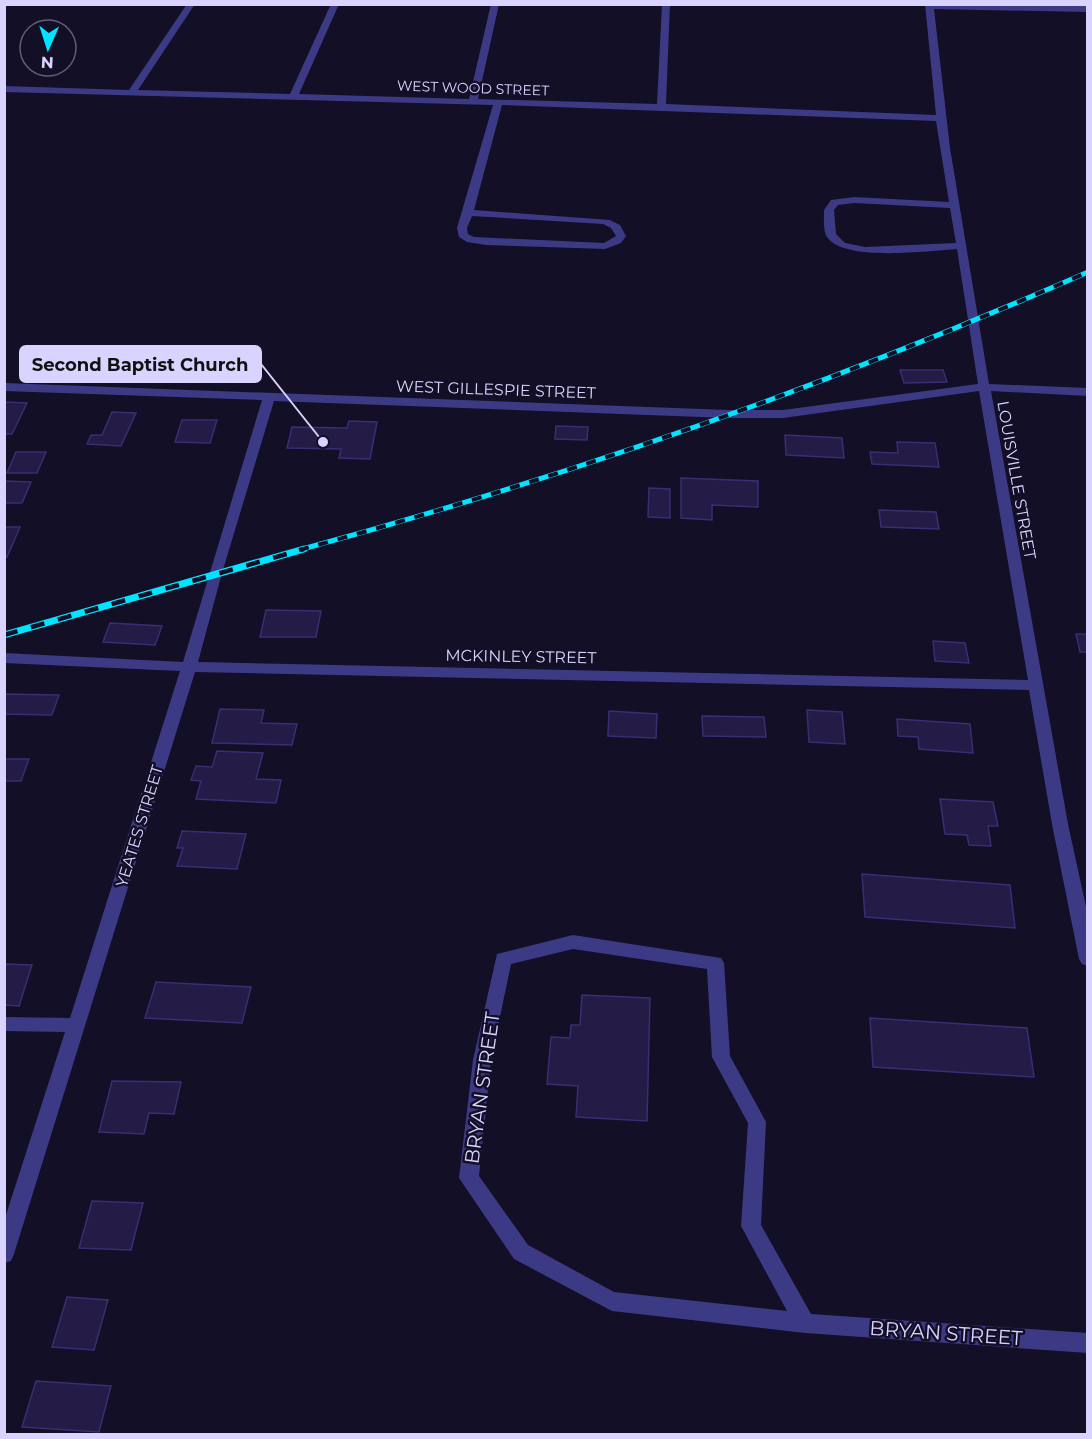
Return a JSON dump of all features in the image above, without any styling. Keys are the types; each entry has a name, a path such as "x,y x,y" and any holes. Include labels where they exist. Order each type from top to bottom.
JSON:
{"street":[{"path":"132,92 191,4"},
{"path":"294,96 335,4"},
{"path":"473,101 495,4"},
{"path":"661,107 666,4"},
{"path":"929,5 1088,9"},
{"name":"LOUISVILLE STREET","path":"929,5 941,118 984,387 1060,824 1088,959"},
{"name":"WEST WOOD STREET","path":"4,89 473,101 941,118"},
{"path":"468,213 603,221 612,223 619,229 621,236 617,242 604,246 486,242 471,240 463,235 462,228 498,102"},
{"path":"956,205 854,200 835,202 829,210 831,236 842,246 865,250 962,246"},
{"name":"WEST GILLESPIE STREET","path":"4,387 728,414 783,414 984,387 1088,392"},
{"name":"YEATES STREET","path":"4,1254 189,667 215,573 269,398"},
{"name":"MCKINLEY STREET","path":"4,658 189,667 1037,685"},
{"name":"BRYAN STREET","path":"805,1323 752,1226 757,1122 721,1057 715,963 573,942 503,959 482,1060 469,1178 521,1252 612,1301 805,1323 1088,1343"},
{"path":"4,1023 77,1025"}],"building":[{"path":"900,370 943,370 947,382 904,383"},
{"path":"4,402 27,403 12,434 4,434"},
{"path":"112,412 136,413 121,446 87,444 91,435 102,435"},
{"path":"182,420 217,420 210,443 175,442"},
{"path":"349,421 377,422 370,459 339,458 341,449 287,448 292,427 347,428"},
{"path":"556,426 588,427 587,440 555,439"},
{"path":"785,435 842,438 844,458 786,455"},
{"path":"897,442 935,443 939,467 872,464 870,452 898,453"},
{"path":"16,452 46,452 37,473 7,473"},
{"path":"681,478 758,481 758,507 712,505 712,520 681,518"},
{"path":"4,481 31,482 22,503 4,503"},
{"path":"649,488 670,489 670,518 648,517"},
{"path":"879,510 936,512 939,529 881,527"},
{"path":"4,527 20,527 7,557 4,556"},
{"path":"266,610 321,611 316,637 260,637"},
{"path":"110,623 162,626 155,645 103,642"},
{"path":"1076,634 1088,634 1088,652 1080,652"},
{"path":"933,641 965,643 969,663 935,661"},
{"path":"4,694 59,695 52,715 4,714"},
{"path":"220,709 264,710 261,723 297,724 292,745 212,743"},
{"path":"807,710 842,712 845,744 809,742"},
{"path":"609,711 657,714 656,738 608,736"},
{"path":"702,716 764,717 766,737 703,736"},
{"path":"897,719 970,724 973,753 919,749 918,737 898,736"},
{"path":"217,751 263,753 256,779 281,780 276,803 196,799 201,781 191,780 196,766 212,767"},
{"path":"4,759 29,759 21,781 4,781"},
{"path":"940,799 993,802 998,826 988,826 991,846 969,845 967,835 945,834"},
{"path":"182,831 246,834 237,869 177,866 183,848 177,848"},
{"path":"862,874 1010,885 1015,928 865,917"},
{"path":"4,964 32,965 19,1006 4,1005"},
{"path":"156,982 251,987 242,1023 145,1018"},
{"path":"582,995 650,998 647,1121 576,1117 578,1086 547,1084 551,1037 570,1038 571,1025 580,1025"},
{"path":"870,1018 1027,1028 1034,1077 873,1067"},
{"path":"112,1081 181,1082 174,1114 149,1113 144,1134 99,1132"},
{"path":"92,1201 143,1203 131,1250 79,1248"},
{"path":"67,1297 108,1300 94,1350 52,1347"},
{"path":"36,1381 111,1386 99,1432 22,1427"}],"railway":[{"path":"299,550 500,492 698,426 895,352 1088,272"},
{"path":"4,635 304,549"}],"place":[{"name":"Second Baptist Church","path":"323,442"}]}
